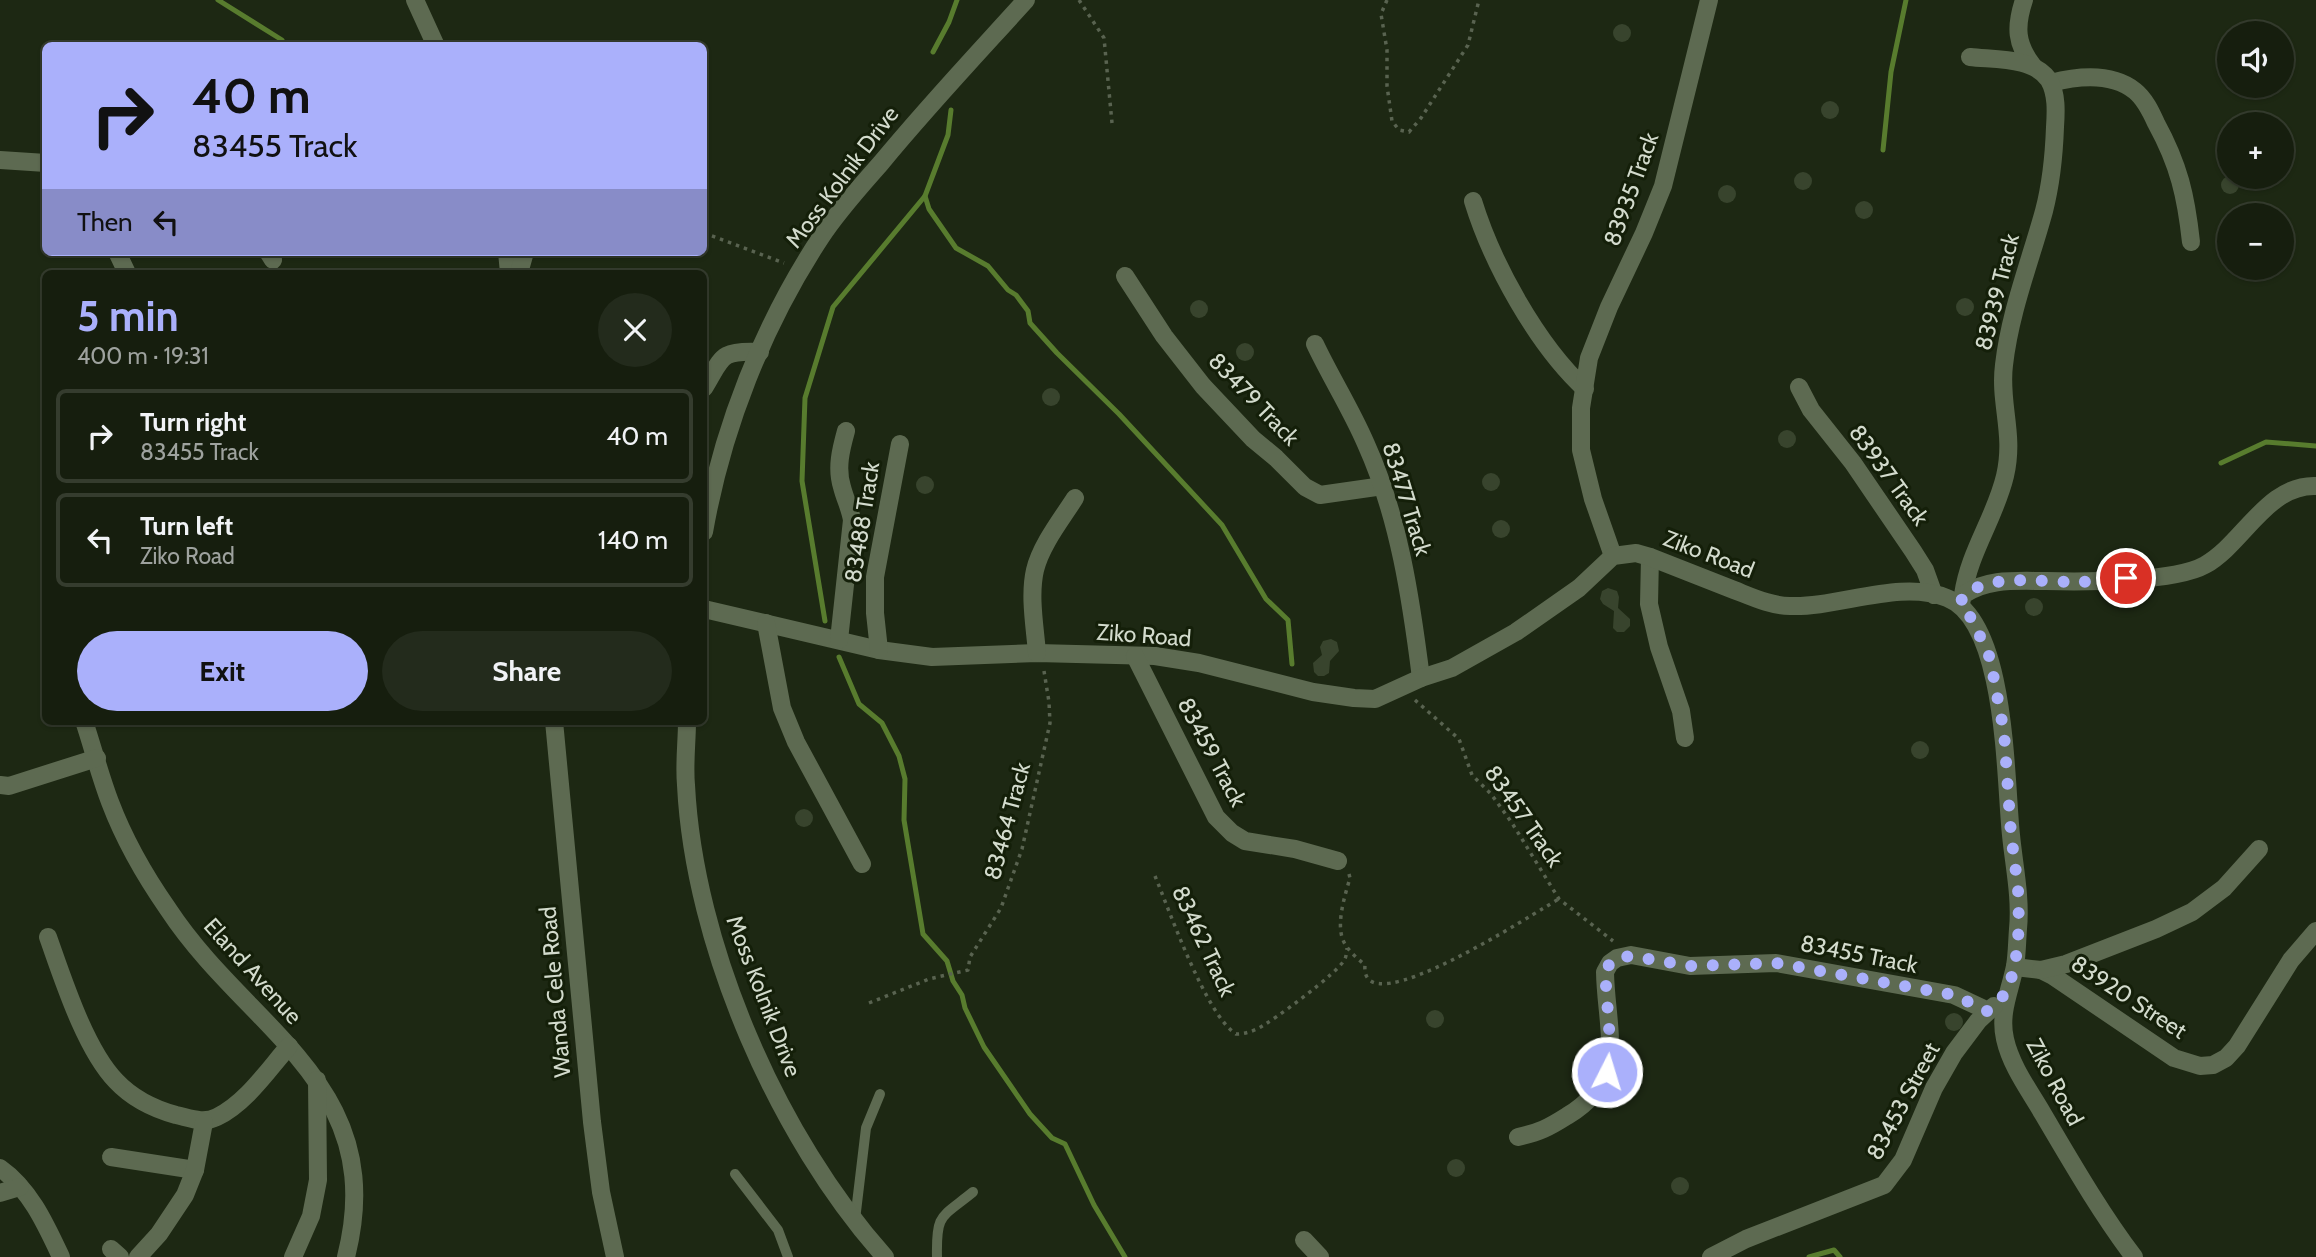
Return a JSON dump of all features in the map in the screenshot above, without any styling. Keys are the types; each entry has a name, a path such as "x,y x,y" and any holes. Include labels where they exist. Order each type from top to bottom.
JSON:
{"street":[{"path":"415,0 434,42"},
{"name":"Moss Kolnik Drive","path":"707,513 743,390 802,270 822,236 923,112 1026,0"},
{"name":"83935 Track","path":"1613,556 1593,499 1581,450 1581,408 1589,358 1663,186 1709,0"},
{"path":"2024,0 2019,29 2021,51 2051,83 2090,77 2102,78 2127,86 2142,99 2159,127 2180,175 2191,243"},
{"path":"1970,57 2033,66"},
{"name":"83939 Track","path":"1961,601 1966,573 1974,550 1992,517 2005,477 2010,450 2003,367 2014,313 2044,209 2050,174 2056,104 2051,83"},
{"path":"0,160 42,163"},
{"path":"1474,201 1480,224 1505,281 1562,366 1585,389"},
{"name":"83479 Track","path":"1125,276 1164,336 1203,386 1253,439 1305,487 1320,495 1383,486"},
{"name":"83477 Track","path":"1315,344 1367,444 1383,486 1411,602 1416,680"},
{"path":"707,382 714,368 727,355 735,351 760,352"},
{"name":"83937 Track","path":"1799,387 1811,410 1842,448 1913,551 1925,570 1934,595"},
{"path":"839,639 852,520 841,485 839,462 846,430"},
{"name":"83488 Track","path":"879,650 875,577 900,444"},
{"path":"1961,601 1974,587 2007,581 2080,582 2185,572 2205,565 2223,552 2267,508 2288,492 2316,486"},
{"path":"1037,653 1033,611 1035,570 1040,556 1075,498"},
{"name":"Ziko Road","path":"707,610 879,650 932,657 1037,653 1177,659 1313,692 1375,699 1416,680 1451,668 1516,632 1579,588 1613,556 1636,553 1650,556 1763,601 1787,606 1821,606 1905,593 1934,595 1961,601 1990,658 2004,732 2019,927 2015,967 2006,993 2002,1023 2006,1041 2015,1067 2111,1227 2134,1257"},
{"path":"1650,556 1650,604 1659,647 1681,711 1685,738"},
{"path":"766,623 782,708 796,742 862,864"},
{"name":"83459 Track","path":"1135,656 1222,826 1245,841 1295,849 1338,861"},
{"name":"Eland Avenue","path":"85,725 110,802 138,861 169,911 201,953 289,1046 317,1080 341,1123 351,1155 355,1186 354,1227 346,1257"},
{"name":"Wanda Cele Road","path":"554,725 592,1122 601,1192 615,1257"},
{"name":"Moss Kolnik Drive","path":"687,725 685,783 691,841 709,923 730,985 767,1080 824,1178 885,1257"},
{"path":"0,785 9,786 97,758"},
{"path":"2041,970 2066,964 2192,912 2224,888 2259,849"},
{"name":"83920 Street","path":"2015,967 2041,970 2081,993 2148,1043 2174,1058 2200,1066 2213,1065 2226,1058 2237,1045 2291,960 2316,931"},
{"path":"48,937 68,995 92,1045 117,1083 154,1109 204,1122 226,1111 242,1098 289,1046"},
{"path":"1518,1137 1543,1132 1589,1101 1598,1088 1607,1072 1610,1041 1605,972 1617,958 1631,956"},
{"name":"83455 Track","path":"1631,956 1690,966 1776,963 1954,995 1987,1011"},
{"name":"83453 Street","path":"1711,1257 1746,1238 1884,1185 1903,1160 1934,1088 1954,1053 1978,1021 2006,993"},
{"path":"293,1257 311,1216 318,1180 317,1080"},
{"path":"138,1257 159,1234 185,1195 195,1170 204,1122"},
{"path":"111,1157 195,1170"},
{"path":"0,1168 20,1186 42,1217 61,1257"},
{"path":"0,1193 20,1186"},
{"path":"1304,1240 1320,1257"}],"lane":[{"path":"855,1220 866,1128 880,1094"},
{"path":"735,1174 778,1230 788,1257"},
{"path":"937,1257 936,1235 939,1222 974,1192"}],"path":[{"path":"1079,0 1104,38 1112,123"},
{"path":"1387,0 1381,15 1387,50 1387,86 1392,121 1399,130 1409,132 1422,118 1468,44 1479,0"},
{"path":"707,234 802,270"},
{"name":"83464 Track","path":"869,1003 953,972 968,970 970,957 1001,908 1022,849 1050,723 1045,673 1037,653"},
{"name":"83457 Track","path":"1416,680 1412,698 1459,739 1472,775 1491,794 1512,823 1559,899 1631,956"},
{"path":"1338,861 1347,870 1350,878 1341,922 1342,938 1347,948 1365,965 1366,978 1370,983 1394,984 1446,964 1559,899"},
{"name":"83462 Track","path":"1156,876 1202,988 1223,1022 1236,1034 1259,1028 1312,989 1337,969 1346,958 1347,948"}],"building":[{"path":"1618,24 1626,24 1631,33 1629,40 1618,42 1613,37 1613,29"},
{"path":"1826,101 1834,101 1839,110 1837,117 1826,119 1821,114 1821,106"},
{"path":"1799,172 1807,172 1812,181 1810,188 1799,190 1794,185 1794,177"},
{"path":"1723,185 1731,185 1736,194 1734,201 1723,203 1718,198 1718,190"},
{"path":"2221,189 2239,189 2234,194"},
{"path":"1860,201 1868,201 1873,210 1871,217 1860,219 1855,214 1855,206"},
{"path":"1961,298 1969,298 1974,307 1972,314 1961,316 1956,311 1956,303"},
{"path":"1195,300 1203,300 1208,309 1206,316 1195,318 1190,313 1190,305"},
{"path":"1241,343 1249,343 1254,352 1252,359 1241,361 1236,356 1236,348"},
{"path":"1047,388 1055,388 1060,397 1058,404 1047,406 1042,401 1042,393"},
{"path":"1783,430 1791,430 1796,439 1794,446 1783,448 1778,443 1778,435"},
{"path":"1487,473 1495,473 1500,482 1498,489 1487,491 1482,486 1482,478"},
{"path":"921,476 929,476 934,485 932,492 921,494 916,489 916,481"},
{"path":"1497,520 1505,520 1510,529 1508,536 1497,538 1492,533 1492,525"},
{"path":"1608,588 1617,591 1618,608 1630,619 1630,626 1624,632 1617,632 1613,628 1614,611 1600,599 1602,591"},
{"path":"2030,598 2038,598 2043,607 2041,614 2030,616 2025,611 2025,603"},
{"path":"1331,639 1337,642 1339,651 1330,661 1329,673 1318,676 1314,672 1313,663 1322,655 1320,647 1323,641"},
{"path":"1916,741 1924,741 1929,750 1927,757 1916,759 1911,754 1911,746"},
{"path":"800,809 808,809 813,818 811,825 800,827 795,822 795,814"},
{"path":"1431,1010 1439,1010 1444,1019 1442,1026 1431,1028 1426,1023 1426,1015"},
{"path":"1954,1013 1960,1016 1963,1022 1960,1028 1954,1031 1948,1028 1945,1022 1948,1016"},
{"path":"1452,1159 1460,1159 1465,1168 1463,1175 1452,1177 1447,1172 1447,1164"},
{"path":"1676,1177 1684,1177 1689,1186 1687,1193 1676,1195 1671,1190 1671,1182"}],"waterway":[{"path":"218,0 282,40"},
{"path":"933,52 957,0"},
{"path":"1883,150 1891,72 1906,0"},
{"path":"825,621 802,481 805,398 833,307 925,196 948,135 951,110"},
{"path":"925,196 929,209 956,248 988,266 1008,290 1016,295 1028,311 1030,323 1222,525 1266,599 1288,620 1292,664"},
{"path":"2221,463 2266,442 2316,446"},
{"path":"839,657 859,704 882,723 899,756 905,779 904,820 923,934 947,961 953,981 962,995 965,1008 984,1047 1030,1114 1052,1138 1065,1144 1094,1205 1125,1257"},
{"path":"1809,1257 1834,1250 1840,1257"}],"route":[{"path":"1607,1072 1610,1041 1605,972 1617,958 1631,956 1690,966 1776,963 1954,995 1987,1011 2006,993 2015,967 2019,927 2004,732 1990,658 1972,619 1960,606 1963,595 1986,583 2080,582 2126,578"}]}
